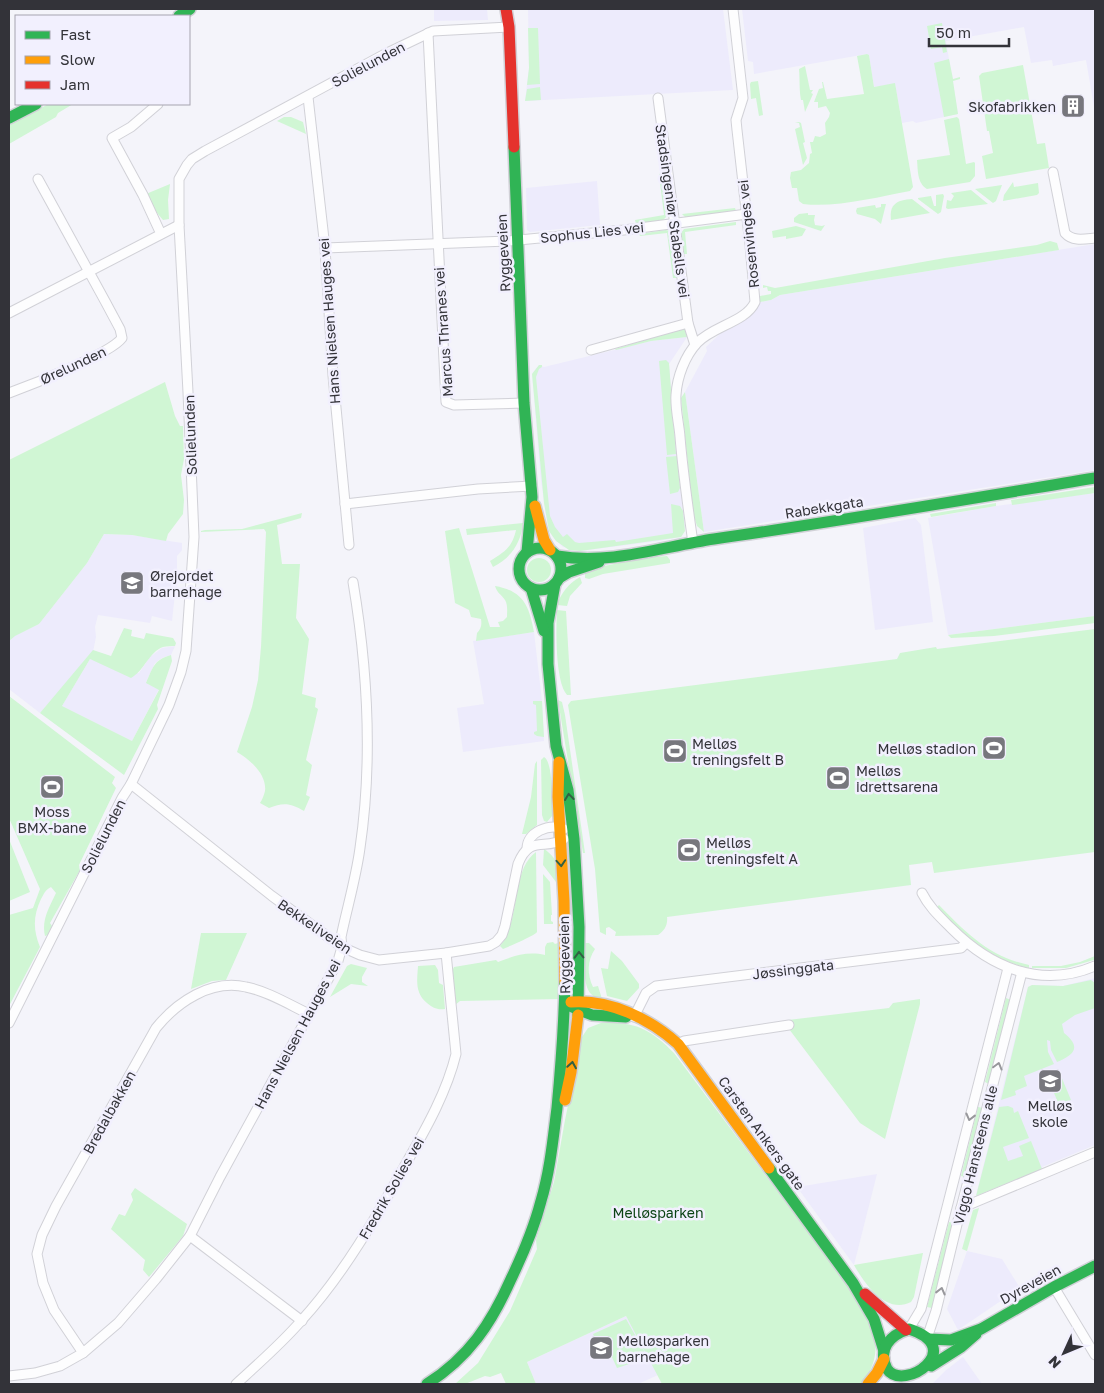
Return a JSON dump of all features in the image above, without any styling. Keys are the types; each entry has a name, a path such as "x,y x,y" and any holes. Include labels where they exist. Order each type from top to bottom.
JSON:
{"main road":[{"name":"Ryggeveien","path":"508,16 524,403 532,491 544,540 554,553"},
{"path":"9,118 34,105"},
{"name":"Rabekkgata","path":"554,553 567,558 608,558 1095,478"},
{"name":"Ryggeveien","path":"526,552 532,491"},
{"path":"557,581 561,572 561,565 554,553 544,548 536,548 526,552 520,562 519,572 522,580 531,588 544,590 557,581 569,572 608,558"},
{"name":"Ryggeveien","path":"553,1147 566,1003 564,902 556,791 559,762 547,641 549,609 557,581"},
{"name":"Ryggeveien","path":"531,588 547,641"},
{"name":"Ryggeveien","path":"427,1384 447,1371 469,1351 501,1302 527,1245 541,1202 570,1080 580,1006 579,909 568,788 559,762"},
{"name":"Carsten Ankers gate","path":"566,1003 580,1006 600,1017 634,1017 660,1028 678,1044 853,1283 874,1319 884,1355"},
{"name":"Dyreveien","path":"928,1339 951,1340 981,1329 1095,1266"},
{"name":"Carsten Ankers gate","path":"853,1283 884,1312 908,1330"},
{"name":"Dyreveien","path":"931,1366 961,1347 981,1329"},
{"path":"868,1384 877,1373 884,1355 886,1343 891,1336 898,1332 916,1330 928,1339 933,1348 934,1357 931,1366 918,1381 904,1383 892,1382 886,1370 884,1355"}],"street":[{"name":"Rosenvinges vei","path":"693,543 682,466 676,396 678,383 686,360 695,345 711,332 746,314 755,302 736,120 743,98 733,9"},
{"name":"Solielunden","path":"9,1023 122,798 131,784 175,690 186,651 194,537 179,225 179,179 182,172 192,159 428,33 437,29 508,16"},
{"name":"Marcus Thranes vei","path":"428,33 446,402 454,405 524,403"},
{"name":"Hans Nielsen Hauges vei","path":"308,97 325,248 333,376 349,545"},
{"name":"Stadsingeniør Stabells vei","path":"658,98 688,323 695,345"},
{"path":"157,105 131,127 112,138 143,195 161,234"},
{"path":"1053,172 1065,233 1071,239 1095,238"},
{"path":"38,179 89,272"},
{"name":"Sophus Lies vei","path":"438,244 517,240 624,230 746,214"},
{"path":"9,313 179,225"},
{"path":"325,248 438,244"},
{"name":"Ørelunden","path":"9,393 99,354 118,344 122,338 120,329 89,272"},
{"path":"591,350 688,323"},
{"path":"345,504 478,489 532,491"},
{"name":"Hans Nielsen Hauges vei","path":"9,1376 35,1373 60,1366 83,1353 118,1323 156,1279 190,1236 220,1177 338,961 342,947 341,937 360,849 368,766 369,733 364,666 353,582"},
{"name":"Bekkeliveien","path":"131,784 272,896 342,947 360,956 379,960 446,953 488,946 496,942 502,935 505,926 518,864 521,856 527,849 527,843 540,830 558,827"},
{"path":"558,827 573,833"},
{"path":"527,849 540,843 560,842 573,833"},
{"path":"922,893 931,908 966,942 989,959 1008,968 1040,976 1060,976 1079,973 1095,966"},
{"name":"Jøssinggata","path":"634,1017 646,994 656,986 961,948 966,942"},
{"name":"Fredrik Solies vei","path":"236,1384 302,1321 348,1260 388,1197 420,1139 453,1069 456,1054 446,953"},
{"name":"Viggo Hansteens alle","path":"908,1330 917,1317 923,1301 1008,968"},
{"name":"Viggo Hansteens alle","path":"928,1339 1022,972"},
{"name":"Bredalbakken","path":"83,1353 54,1310 43,1284 37,1254 42,1234 56,1206 156,1028 177,1006 192,996 228,986 247,987 310,1014"},
{"path":"678,1044 684,1041 789,1025"},
{"path":"961,1208 1095,1152"},
{"path":"190,1236 302,1321"},
{"path":"1054,1287 1095,1355"}],"shaded area":[{"path":"434,9 487,9 488,20 434,21"},
{"path":"528,9 723,9 733,90 525,101 529,68"},
{"path":"742,9 1095,9 1095,113 1086,60 1053,66 1052,60 1031,63 1024,27 946,41 958,114 916,123 913,121 902,123 895,84 874,87 869,55 867,54 754,74 753,62 748,61"},
{"path":"597,181 600,225 530,232 527,230 526,188"},
{"path":"1095,244 1095,470 704,532 685,392 707,351 706,347 723,331 748,317 760,302 771,300 780,295"},
{"path":"687,337 669,364 676,454 685,526 683,534 681,537 658,541 580,551 563,547 552,536 547,522 541,481 532,374 539,365 544,367 651,341"},
{"path":"1095,493 1095,616 948,635 928,518 996,506"},
{"path":"915,518 921,525 933,622 875,630 863,528"},
{"path":"104,534 132,535 182,543 182,550 177,556 172,621 152,616 150,623 98,615 93,652 40,713 9,689 9,641 14,636 39,624 87,563"},
{"path":"534,632 542,701 544,741 463,752 457,708 484,704 473,641"},
{"path":"175,646 171,655 155,663 146,682 159,689 132,741 62,706 90,659 139,673 150,657 162,648"},
{"name":"Melløs skole","path":"1095,978 1095,1145 1042,1167 1042,1169 976,1195 1028,987 1032,985 1063,986"},
{"path":"877,1174 854,1265 797,1187"},
{"path":"967,1251 1002,1259 1020,1288 958,1330 947,1309"},
{"name":"Melløsparken barnehage","path":"626,1316 658,1375 638,1384 536,1384 527,1362"},
{"path":"963,1357 982,1384 932,1384 945,1371"}],"green space":[{"path":"942,23 947,52 943,53 942,47 931,49 927,26"},
{"path":"528,28 538,28 540,84 527,85 529,68"},
{"path":"869,55 874,87 895,83 913,187 910,191 856,201 815,205 803,204 799,201 797,188 792,188 790,178 791,172 801,170 809,163 810,154 812,153 810,142 813,142 815,136 820,137 826,134 825,123 830,113 826,106 818,108 818,102 814,102 819,89 823,88 823,82 827,99 864,94 857,56"},
{"path":"949,59 953,79 960,77 960,79 953,81 958,114 944,117 934,63"},
{"path":"1023,65 1037,144 1045,143 1049,168 986,179 982,156 993,153 989,131 987,131 979,76 982,73"},
{"path":"805,66 810,90 813,90 811,93 813,94 805,112 803,100 801,100 800,96 799,69"},
{"path":"758,81 763,115 759,116 756,98 751,99 750,84 751,82"},
{"path":"540,87 541,100 525,101 527,89"},
{"path":"47,105 71,105 58,113 56,117 9,144 9,123"},
{"path":"284,117 291,117 303,122 306,134 277,121"},
{"path":"957,117 959,119 966,164 975,163 975,176 970,182 927,189 921,183 917,160 950,155 944,120"},
{"path":"795,122 801,123 805,142 803,143 807,158 803,165 795,129 800,127 799,123"},
{"path":"663,173 668,215 663,220 636,224 635,220 664,215 659,174"},
{"path":"1013,182 1014,187 1038,183 1039,193 1037,195 1003,201 1004,195"},
{"path":"170,184 168,200 169,219 163,220 152,207 146,194"},
{"path":"1002,185 996,201 993,203 975,189"},
{"path":"971,190 988,204 946,208 947,200 951,201 954,196 951,193"},
{"path":"943,194 941,212 938,214 918,199 931,196 934,206 936,206 936,195"},
{"path":"912,199 930,213 891,220 891,210 895,204 902,200"},
{"path":"881,204 886,204 881,224 875,219 857,214 857,208 875,205 876,208 881,207"},
{"path":"735,208 736,211 686,218 682,214"},
{"path":"808,213 808,215 815,215 815,225 825,225 821,231 794,222 794,218 799,214"},
{"path":"736,222 736,225 685,232 687,254 684,254 681,233 684,229"},
{"path":"796,226 806,229 802,236 786,239 786,236 773,238 772,231"},
{"path":"670,231 673,236 677,278 673,278 667,233 640,236 639,234"},
{"path":"1050,241 1057,243 1059,250 780,295 771,300 760,302 760,296 771,294 767,287 763,288 763,285 775,288 945,258 1037,245"},
{"path":"684,328 688,335 687,337 651,341 615,349"},
{"path":"666,360 669,363 676,454 667,455 659,361"},
{"path":"539,365 542,365 542,367 539,369 536,377 550,516 555,527 563,537 567,534 575,542 579,543 615,540 616,542 673,533 671,504 680,506 683,511 685,531 681,537 580,551 569,550 556,541 549,531 544,503 532,374"},
{"path":"165,382 175,416 180,426 183,426 184,459 181,475 184,500 183,514 168,534 166,541 132,535 104,534 87,563 39,624 9,641 9,460"},
{"path":"685,392 704,532 697,526 693,513 681,398"},
{"path":"677,456 680,488 678,492 670,494 666,457"},
{"path":"1095,487 1095,493 1012,505 1011,500"},
{"path":"996,503 996,506 931,517 930,514"},
{"path":"302,513 301,518 277,525 282,564 300,564 296,618 309,639 302,694 316,698 315,707 318,709 306,760 312,765 306,795 310,797 304,811 291,805 283,804 269,808 260,803 265,791 263,779 257,768 237,752 252,707 258,680 266,532 264,529 201,532 205,530 242,529"},
{"path":"523,523 520,537 514,549 505,559 493,567 490,561 507,549 516,530 467,535 466,529"},
{"path":"459,528 490,627 500,627 498,622 503,621 507,617 506,602 495,586 505,588 523,601 530,614 534,632 476,641 477,633 481,627 481,619 471,617 469,610 455,603 445,531"},
{"path":"667,556 670,563 603,574 589,579 585,578 585,570 643,558"},
{"path":"539,558 544,559 550,565 550,575 544,581 539,582 534,581 528,575 527,570 528,565 534,559"},
{"path":"580,577 582,583 570,596 567,606 557,605 566,589"},
{"path":"557,610 566,611 571,695 567,695 563,688 558,667"},
{"path":"1095,616 1095,623 994,636 951,638 948,635"},
{"path":"124,628 132,630 131,636 144,639 146,633 173,638 176,643 175,646 158,649 140,671 131,678 90,659 62,706 132,741 159,690 146,683 150,673 157,662 171,655 172,661 157,705 158,709 124,775 40,713 93,650 111,656"},
{"name":"Melløs idrettsarena","path":"1095,629 1095,852 934,873 932,862 909,865 911,885 667,917 666,927 658,935 615,936 616,932 609,927 606,928 606,935 600,932 595,869 568,705 571,701 897,659 900,653 936,647 937,649"},
{"name":"Moss BMX-bane","path":"9,696 115,777 112,783 116,788 79,865 80,870 50,923 52,926 48,935 45,936 45,919 56,893 51,887 41,899 36,911 35,923 40,947 9,1006 9,915 33,908 40,889 9,818"},
{"path":"558,700 562,702 565,715 585,853 583,853"},
{"path":"533,701 542,701 544,737 534,734 537,731 536,705 533,704"},
{"path":"544,757 547,760 551,773 553,811 552,816 547,822 544,821 542,815 541,760"},
{"path":"537,761 537,825 526,834 522,834 531,797"},
{"path":"9,839 30,892 9,901"},
{"path":"544,849 555,860 556,882 543,865"},
{"path":"536,852 537,932 503,949 500,946 507,936 511,924 522,871"},
{"path":"543,874 550,882 551,921 553,924 544,924"},
{"path":"939,905 979,942 1002,956 1029,965 1029,968 1002,959 978,945 937,907"},
{"path":"201,933 247,933 226,980 212,981 191,989"},
{"path":"553,942 555,944 558,943 560,955 560,999 460,1001 455,1005 452,971 454,967 496,960 498,962 526,954 545,955 547,943"},
{"path":"584,943 589,943 595,949 590,958 589,972 593,987 598,986 602,999 591,994 586,984"},
{"path":"611,951 622,961 639,984 639,988 627,1001 607,996 601,968 608,969"},
{"path":"1095,956 1094,960 1066,968 1032,968 1032,966 1061,966 1080,962"},
{"path":"351,964 367,968 362,977 362,982 368,986 351,984 330,997 347,966"},
{"path":"435,965 438,970 439,983 443,985 445,1009 437,1009 431,1006 423,999 419,991 417,982 418,966"},
{"path":"1091,980 1095,983 1095,1008 1075,1015 1062,1024 1064,1033 1073,1042 1074,1050 1057,1062 1051,1050 1050,1041 1047,1040 1048,1052 1054,1064 1024,1076 1027,1086 1015,1091 1016,1095 1001,1100 1028,987 1032,985 1063,986"},
{"path":"1006,998 1011,1000 989,1084 985,1082"},
{"path":"920,999 885,1139 860,1123 789,1029 788,1020 889,1008 893,1003"},
{"name":"Melløsparken","path":"601,1023 623,1023 641,1028 658,1038 674,1053 849,1287 870,1322 876,1346 870,1371 862,1384 662,1384 626,1316 527,1362 536,1384 506,1384 501,1373 490,1377 485,1376 465,1384 455,1384 478,1363 510,1311 537,1249 536,1240 554,1182 582,1037 588,1028"},
{"path":"1061,1076 1071,1100 1059,1105 1049,1081"},
{"path":"1008,1106 1013,1108 1014,1113 1018,1111 1029,1138 1003,1147 1008,1161 1023,1156 1019,1146 1031,1141 1042,1169 976,1196 999,1107"},
{"path":"978,1107 983,1108 965,1177 961,1176"},
{"path":"135,1188 187,1224 183,1236 149,1277 143,1270 145,1260 111,1229 119,1214 125,1216 133,1200 131,1194"},
{"path":"979,1208 967,1251 962,1249 973,1210"},
{"path":"949,1222 953,1223 932,1308 927,1307"},
{"path":"923,1253 914,1297 911,1302 902,1305 885,1301 877,1295 854,1265"},
{"path":"626,1319 648,1358 617,1368 604,1340 597,1343 593,1334"}],"traffic: fast":[{"path":"181,15 190,9"},
{"path":"9,118 34,105"},
{"path":"514,147 524,403 532,497 527,552"},
{"path":"557,556 577,558 616,557 714,539 1095,478"},
{"path":"544,548 552,551 558,557 561,569 558,581 552,587 536,590 528,587 522,581 519,565 522,557 528,551 544,548"},
{"path":"559,578 569,572 599,562"},
{"path":"555,584 548,623 548,664 556,746 568,790 574,839 579,927 578,1015"},
{"path":"531,588 544,631"},
{"path":"427,1384 455,1363 487,1325 515,1270 535,1221 547,1178 557,1108 565,982"},
{"path":"572,1007 592,1015 626,1017"},
{"path":"769,1168 853,1283 874,1319 884,1351"},
{"path":"929,1339 951,1340 981,1329 1095,1266"},
{"path":"909,1329 926,1337 933,1347 932,1356 926,1365 917,1372 906,1376 895,1375 887,1369 884,1362 885,1349 891,1339 909,1329"},
{"path":"931,1366 961,1347 976,1334"}],"traffic: slow":[{"path":"535,506 544,540 550,550"},
{"path":"559,762 558,797 564,901 565,982"},
{"path":"571,1002 586,1002 615,1007 655,1026 678,1044 769,1168"},
{"path":"565,1100 571,1072 578,1015"},
{"path":"868,1384 877,1373 884,1359"}],"traffic: jam":[{"path":"506,9 509,27 514,147"},
{"path":"865,1294 906,1330"}],"place":[{"name":"Skofabrikken","path":"1073,106"},
{"name":"Ørejordet barnehage","path":"132,583"},
{"name":"Melløs stadion","path":"994,748"},
{"name":"Melløs treningsfelt B","path":"675,751"},
{"name":"Melløs idrettsarena","path":"838,778"},
{"name":"Moss BMX-bane","path":"52,787"},
{"name":"Melløs treningsfelt A","path":"689,850"},
{"name":"Melløs skole","path":"1050,1081"},
{"name":"Melløsparken barnehage","path":"601,1348"}]}
